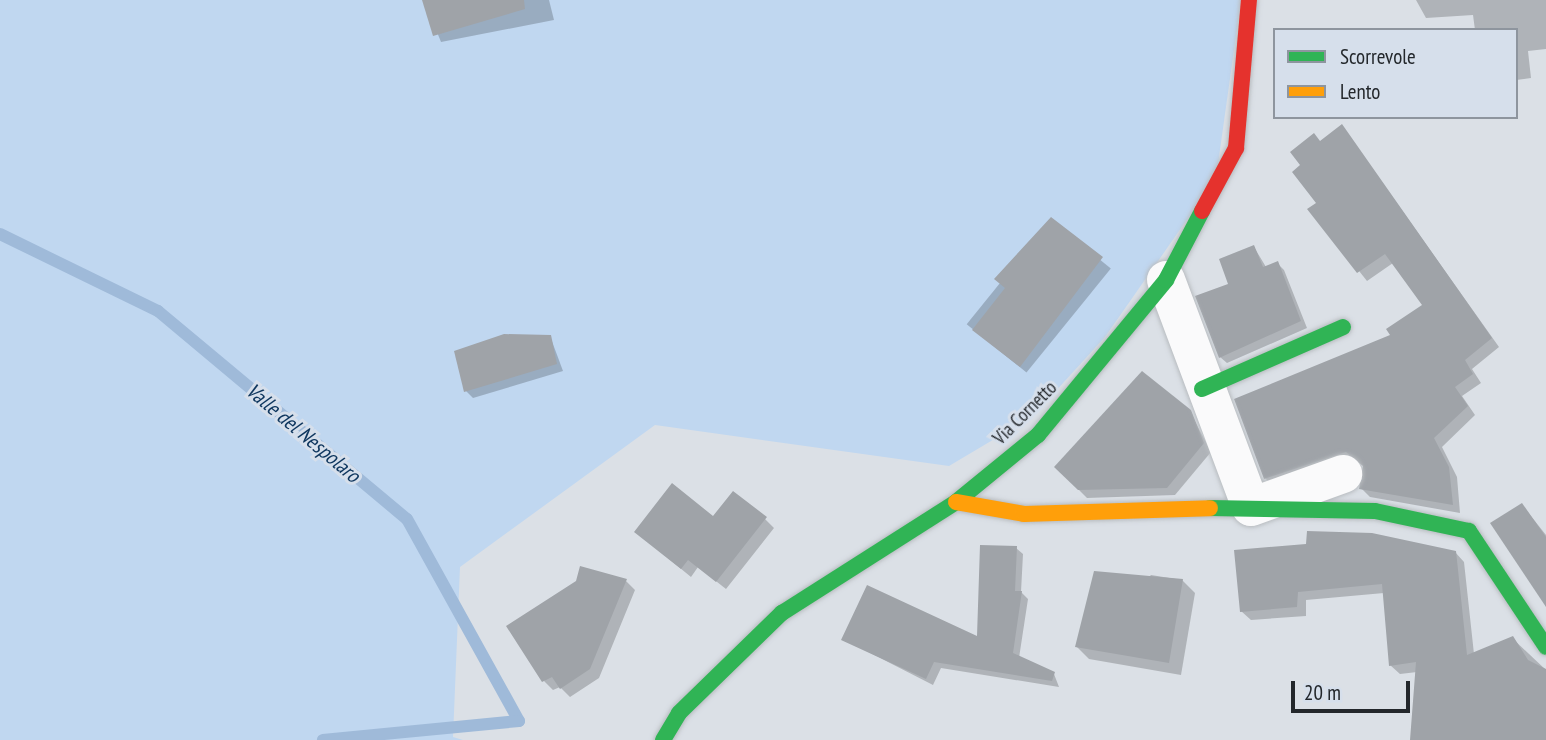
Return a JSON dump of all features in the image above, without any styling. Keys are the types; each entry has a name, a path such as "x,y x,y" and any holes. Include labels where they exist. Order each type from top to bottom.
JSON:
{"street":[{"name":"Via Cornetto","path":"663,740 679,713 782,613 956,502 1038,435 1166,280 1236,148 1250,0"},
{"path":"1166,280 1202,389 1251,507"},
{"path":"1202,389 1343,327"},
{"path":"1251,507 1343,474"},
{"path":"956,502 1024,514 1251,507 1397,513 1429,527 1469,531 1546,647"}],"shaded area":[{"path":"0,0 1241,0 1216,178 1105,337 1033,416 949,466 655,425 460,567 453,737 463,740 0,740"}],"building":[{"path":"422,0 524,0 525,9 433,36"},
{"path":"1342,124 1492,338 1465,360 1473,374 1455,387 1468,406 1434,438 1449,467 1453,505 1359,489 1363,466 1346,452 1264,479 1234,399 1390,335 1386,329 1422,305 1385,254 1357,273 1307,209 1316,203 1292,172 1300,165 1290,152 1314,133 1320,141"},
{"path":"1051,217 1103,257 1020,367 972,330 1005,288 994,279"},
{"path":"1254,245 1263,267 1278,261 1301,321 1219,358 1195,296 1228,284 1219,259"},
{"path":"504,334 551,335 557,364 464,392 454,351"},
{"path":"1142,371 1191,410 1204,443 1167,488 1078,490 1054,467"},
{"path":"672,483 713,516 733,491 767,517 716,582 688,560 681,569 634,532"},
{"path":"1522,503 1546,537 1546,607 1490,523"},
{"path":"1307,531 1372,533 1456,551 1467,655 1513,636 1528,660 1546,669 1546,740 1410,740 1416,662 1389,666 1382,584 1298,592 1297,607 1240,612 1234,550 1306,544"},
{"path":"980,545 1017,546 1015,591 1022,591 1013,653 1055,672 1052,681 934,662 926,679 841,640 867,585 977,636"},
{"path":"580,566 627,579 590,669 560,689 552,677 542,682 506,626 576,581"},
{"path":"1094,571 1183,579 1169,663 1075,647"}],"waterway":[{"name":"Valle del Nespolaro","path":"0,234 158,311 407,519 519,721 323,740"}],"traffic: fast":[{"path":"663,740 679,713 782,613 956,502 1038,435 1166,280 1202,211"},
{"path":"1202,389 1343,327"},
{"path":"1210,508 1375,511 1469,531 1546,647"}],"traffic: slow":[{"path":"956,502 1024,514 1210,508"}],"traffic: jam":[{"path":"1202,211 1236,148 1249,0"}]}
